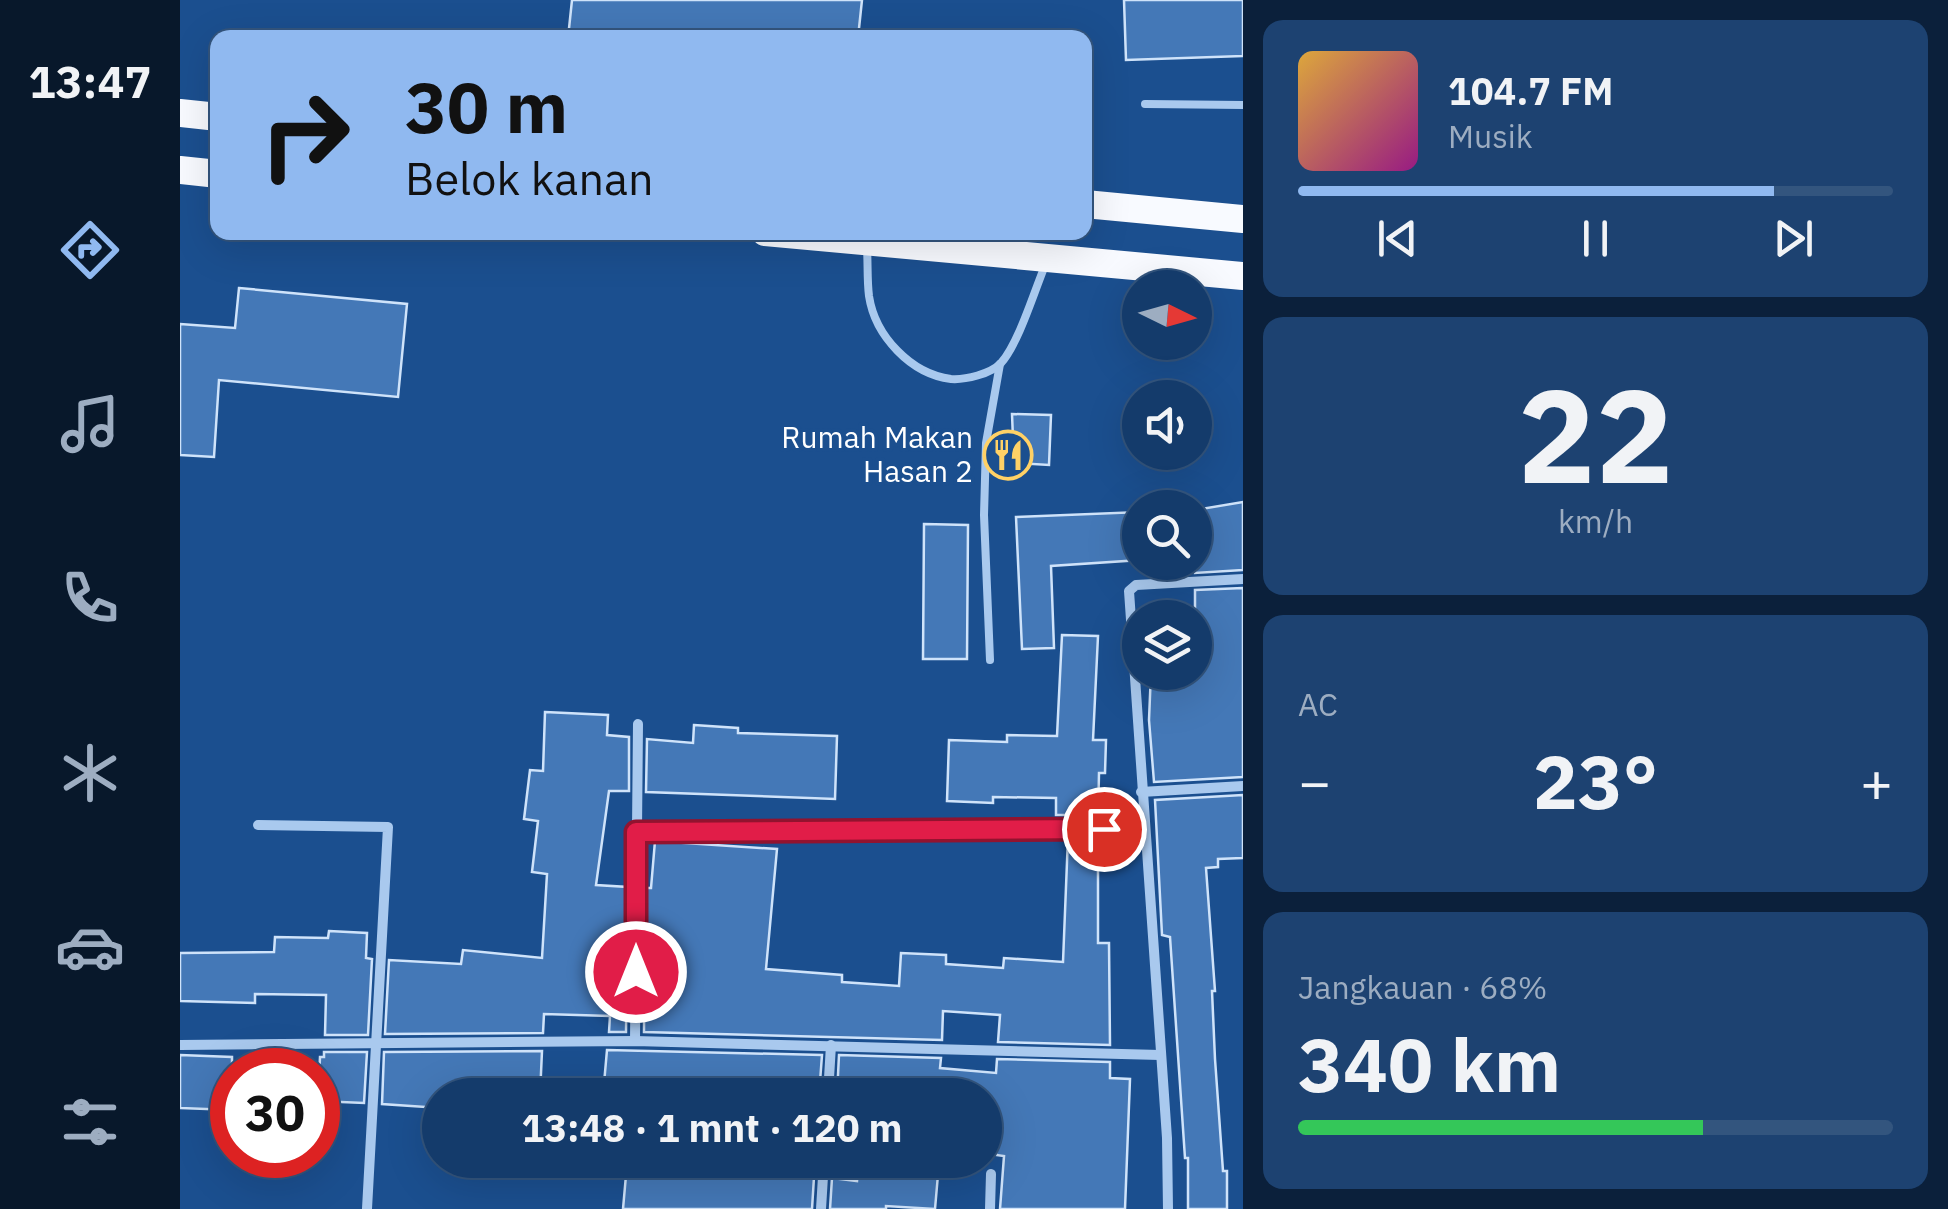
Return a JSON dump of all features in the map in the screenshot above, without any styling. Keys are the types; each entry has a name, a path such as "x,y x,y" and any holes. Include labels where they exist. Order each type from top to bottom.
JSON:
{"highway":[{"path":"180,113 210,116"},
{"path":"180,170 210,173"},
{"path":"1092,205 1243,219"},
{"path":"849,240 1243,276"}],"street":[{"path":"1168,1209 1167,1138 1128,590 1136,585 1243,579"},
{"path":"635,1041 638,724"},
{"path":"1141,792 1243,786"},
{"path":"258,824 388,826 367,1209"},
{"path":"636,832 1143,828"},
{"path":"180,1044 635,1041 1160,1055"},
{"path":"829,1078 831,1046"},
{"path":"821,1209 823,1178"},
{"path":"990,1209 991,1178"}],"lane":[{"path":"1145,104 1243,105"},
{"path":"866,242 869,299 885,336 907,360 932,376 962,380 1000,364"},
{"path":"990,660 984,515 986,443 1000,364 1022,324 1047,258"}],"building":[{"path":"572,0 862,0 859,30 569,30"},
{"path":"1124,0 1243,0 1243,56 1126,60"},
{"path":"239,288 407,304 398,397 219,380 214,457 180,455 180,324 235,328"},
{"path":"1012,414 1051,415 1049,465 1014,463"},
{"path":"1243,502 1243,570 1212,572 1212,507"},
{"path":"1122,513 1122,561 1051,566 1054,648 1022,649 1016,517"},
{"path":"924,524 968,525 967,659 923,659"},
{"path":"1243,588 1243,777 1154,782 1150,690 1212,690 1212,600 1195,600 1195,590"},
{"path":"1062,635 1098,636 1093,740 1106,740 1105,773 1099,773 1098,820 1068,820 1069,815 1056,815 1056,798 993,797 993,803 947,801 949,740 1007,742 1007,735 1057,736"},
{"path":"545,712 608,715 607,735 629,737 629,791 609,791 596,885 628,887 626,1032 609,1032 610,1016 544,1014 543,1033 385,1034 389,960 461,964 463,950 542,958 547,874 532,872 538,821 524,819 530,770 543,771"},
{"path":"694,725 738,728 738,733 837,736 835,799 646,792 647,739 693,743"},
{"path":"1243,795 1243,858 1218,859 1218,867 1206,868 1227,1209 1188,1209 1188,1158 1170,937 1162,935 1155,800"},
{"path":"1068,837 1098,837 1098,943 1109,943 1110,1045 998,1042 1000,1015 943,1011 942,1040 644,1032 645,888 651,888 655,841 777,849 766,969 842,975 842,982 899,986 901,953 946,955 946,964 1003,968 1004,958 1063,962"},
{"path":"329,931 367,933 366,958 372,959 368,1035 325,1035 326,995 255,994 255,1003 180,1001 180,953 274,952 275,937 328,938"},
{"path":"607,1050 822,1055 820,1078 605,1078"},
{"path":"542,1051 541,1078 422,1078 422,1107 382,1104 384,1052"},
{"path":"340,1052 367,1052 364,1103 340,1102"},
{"path":"180,1055 210,1056 210,1109 180,1108"},
{"path":"839,1055 941,1058 940,1068 996,1073 997,1059 1110,1062 1110,1078 1130,1079 1125,1209 1000,1209 1004,1156 1002,1078 838,1078"},
{"path":"626,1178 814,1178 812,1209 623,1209"},
{"path":"832,1178 938,1178 935,1209 830,1209"}],"place":[{"name":"Rumah Makan Hasan 2","path":"1008,455"}],"route":[{"path":"636,972 636,832 1104,829"}]}
